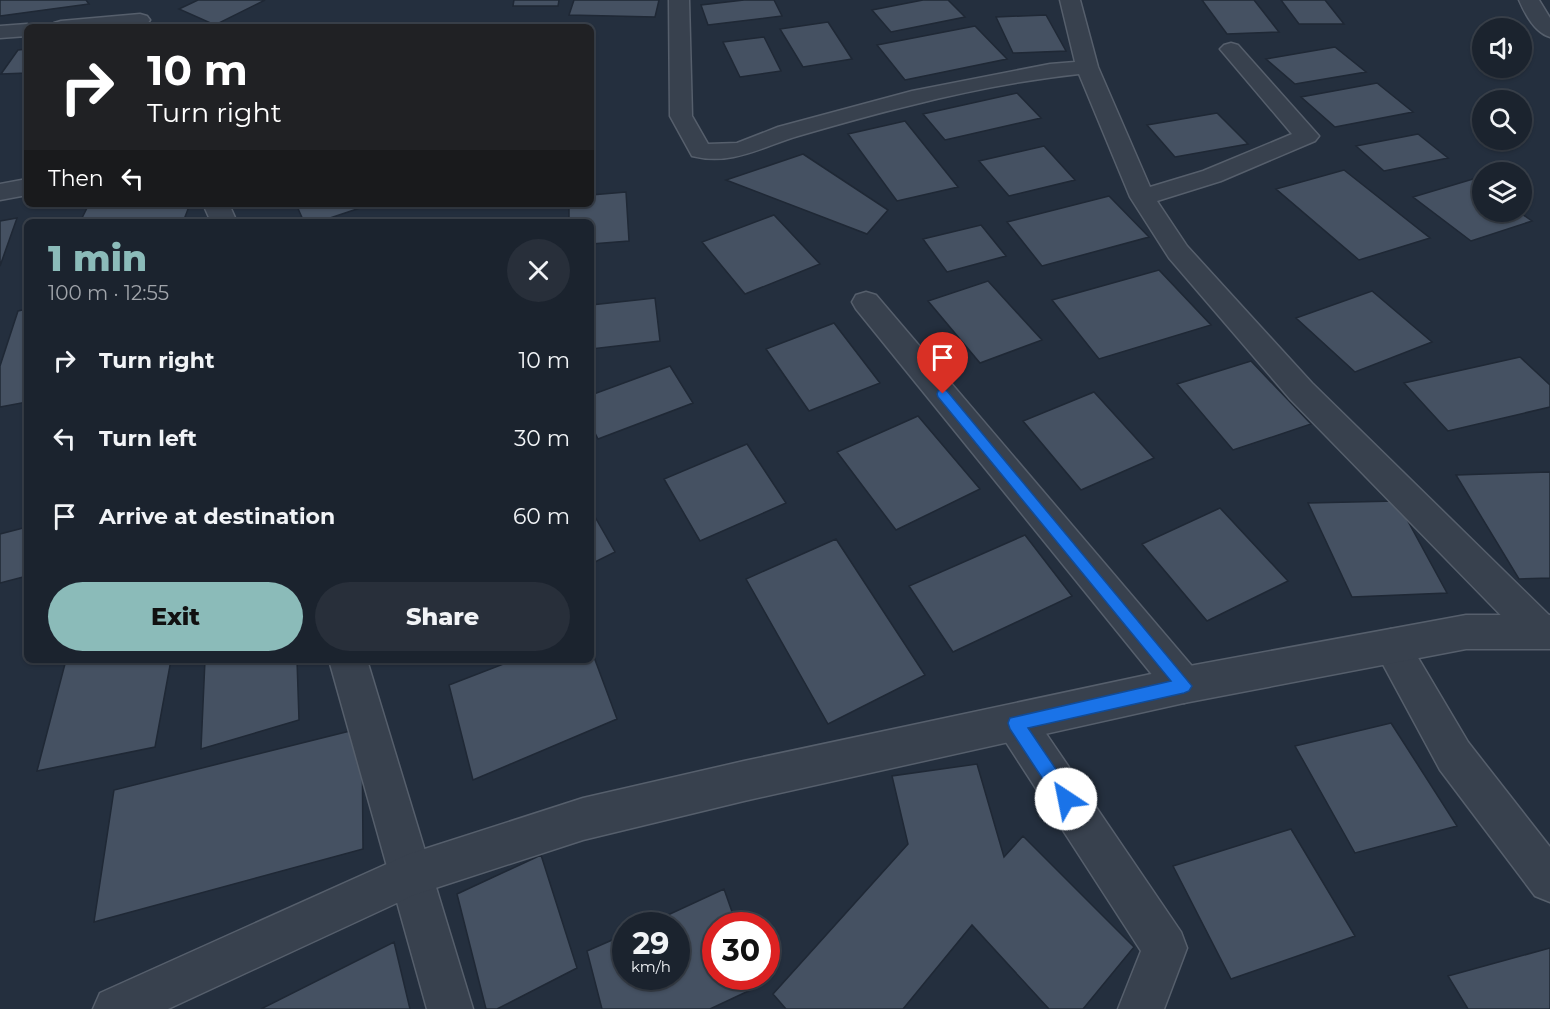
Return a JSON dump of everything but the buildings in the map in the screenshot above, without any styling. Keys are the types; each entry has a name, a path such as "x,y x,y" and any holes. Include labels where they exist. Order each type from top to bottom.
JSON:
{"street":[{"path":"128,0 142,24"},
{"path":"679,0 681,116 700,151 740,150 786,132 912,98 1050,71 1087,67"},
{"path":"1070,0 1087,67 1142,197 1178,252 1301,391 1546,631"},
{"path":"1529,0 1534,12 1550,32"},
{"path":"0,32 24,30"},
{"path":"1142,197 1212,176 1307,136 1231,49"},
{"path":"0,192 24,188"},
{"path":"866,302 1184,686"},
{"path":"116,1009 409,875 583,819 755,779 1184,686 1466,632 1546,631"},
{"path":"1391,646 1454,756 1550,881"},
{"path":"349,663 450,1009"},
{"path":"1016,723 1165,948 1141,1009"}],"route":[{"path":"943,394 1184,686 1016,723 1066,799"}]}
